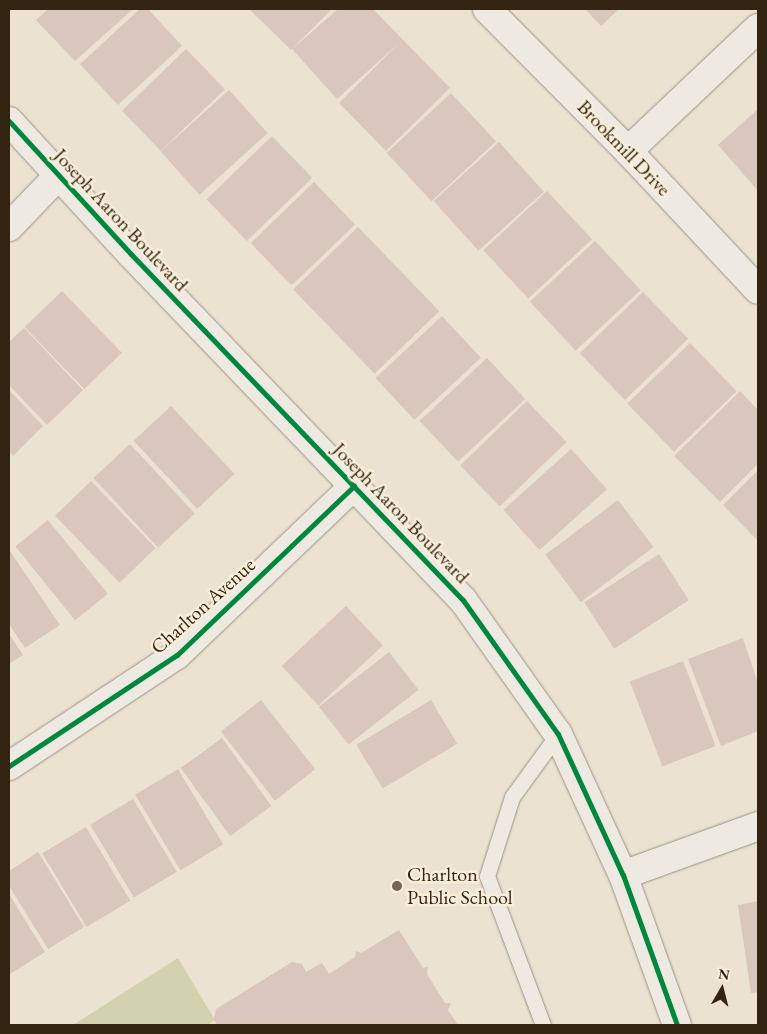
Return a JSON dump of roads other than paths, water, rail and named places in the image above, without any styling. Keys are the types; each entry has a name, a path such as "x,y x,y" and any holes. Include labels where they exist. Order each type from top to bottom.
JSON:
{"street":[{"name":"Brookmill Drive","path":"487,9 628,151 758,290"},
{"path":"628,151 758,28"},
{"name":"Joseph Aaron Boulevard","path":"9,121 58,176 463,600 558,734 623,875 676,1025"},
{"path":"9,227 58,176"},
{"name":"Charlton Avenue","path":"9,766 177,655 354,486"},
{"path":"623,875 758,826"}],"lane":[{"path":"543,1025 487,876 512,797 558,734"}],"place":[{"name":"Charlton Public School","path":"397,886"}]}
